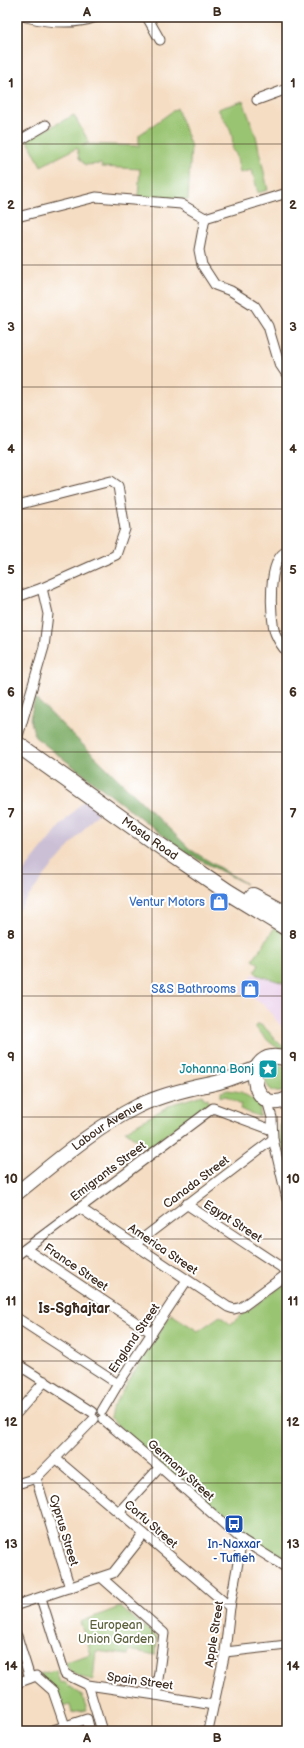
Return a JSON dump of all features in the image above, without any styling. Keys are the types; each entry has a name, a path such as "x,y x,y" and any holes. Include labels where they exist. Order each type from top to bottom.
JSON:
{"highway":[{"name":"Mosta Road","path":"17,738 137,822 231,884 287,914"},
{"name":"Mosta Road","path":"17,738 156,843 228,892 287,928"}],"main road":[{"path":"211,1084 238,1076 257,1067 268,1058 284,1058"},
{"path":"257,1067 254,1076 256,1088 259,1093 279,1100"},
{"path":"211,1084 239,1084 256,1088"},
{"name":"Labour Avenue","path":"17,1193 83,1140 138,1106 172,1093 211,1084"}],"street":[{"path":"26,17 54,22 88,20 96,17"},
{"path":"147,17 160,40"},
{"path":"257,100 287,89"},
{"path":"17,142 46,125"},
{"path":"17,217 96,197 181,204 206,218 287,194"},
{"path":"206,218 199,250 202,265 215,285 231,291 255,306 268,326 278,363 287,375"},
{"path":"17,504 111,481 118,486 126,529 116,555 42,588 17,597"},
{"path":"287,551 283,553 274,568 271,608 276,634 282,647 287,652"},
{"path":"17,738 44,647 48,614 42,588"},
{"path":"279,1100 272,1118 272,1135 287,1199"},
{"name":"Emigrants Street","path":"17,1255 213,1108 272,1135"},
{"name":"Canada Street","path":"134,1245 272,1135"},
{"name":"Egypt Street","path":"186,1204 287,1272"},
{"name":"America Street","path":"80,1208 228,1307 234,1309 242,1307 287,1272"},
{"name":"France Street","path":"26,1248 152,1333"},
{"name":"England Street","path":"17,1484 36,1478 98,1415 187,1280"},
{"path":"17,1318 118,1384"},
{"name":"Germany Street","path":"17,1364 98,1415 160,1467 242,1540 287,1568"},
{"path":"17,1413 45,1381"},
{"name":"Corfu Street","path":"56,1459 230,1607"},
{"path":"119,1512 160,1467"},
{"name":"Cyprus Street","path":"36,1478 70,1588"},
{"path":"17,1605 102,1578 113,1573 144,1534"},
{"name":"Apple Street","path":"208,1731 225,1652 230,1607 242,1540"},
{"path":"102,1578 164,1633 156,1695"},
{"name":"Spain Street","path":"41,1598 65,1674 88,1685 213,1705"},
{"path":"17,1636 33,1677 53,1691 64,1726"},
{"path":"225,1652 287,1645"},
{"path":"17,1683 33,1677"},
{"path":"88,1685 102,1731"},
{"path":"50,1731 87,1719 90,1731"}],"shaded area":[{"path":"87,797 101,809 45,875 17,912 17,880 60,826"},
{"path":"253,974 287,984 287,1034 265,1006 244,992 240,993"}],"green space":[{"path":"243,101 256,136 268,190 258,193 252,170 240,173 236,154 232,150 233,143 231,132 218,109"},
{"path":"177,108 191,147 188,200 138,197 140,169 102,167 101,164 85,165 79,158 77,148 41,166 27,139 74,115 89,142 82,146 88,144 139,146 139,135"},
{"path":"35,698 191,850 246,884 186,853 35,737 30,718"},
{"path":"275,927 287,935 287,984 258,975 255,972 259,964 253,960"},
{"path":"258,1024 266,1028 279,1043 287,1048 287,1050 278,1048 270,1042 256,1028 256,1025"},
{"path":"277,1065 287,1067 287,1090 280,1092 270,1089 265,1079 270,1069"},
{"path":"228,1090 241,1092 260,1104 260,1117 240,1109 241,1104 226,1096 221,1097 221,1092"},
{"path":"203,1095 204,1099 208,1098 209,1103 148,1148 125,1131 172,1104"},
{"path":"285,1110 287,1111 287,1171 279,1133 282,1113"},
{"path":"287,1282 287,1562 243,1535 109,1418 111,1409 171,1314 198,1331 220,1316 230,1324"},
{"name":"European Union Garden","path":"120,1607 157,1637 156,1655 129,1650 128,1655 96,1651 93,1681 71,1673 65,1662 91,1654 80,1622"},
{"path":"56,1670 60,1683 64,1682 82,1695 87,1710 72,1713 70,1705 64,1707 55,1690 39,1674"}],"place":[{"name":"Ventur Motors","path":"219,902"},
{"name":"S&S Bathrooms","path":"250,989"},
{"name":"Johanna Bonj","path":"268,1069"},
{"name":"In-Naxxar - Tuffieh","path":"234,1524"}],"district":[{"name":"Is-Sgħajtar","path":"74,1308"}]}
